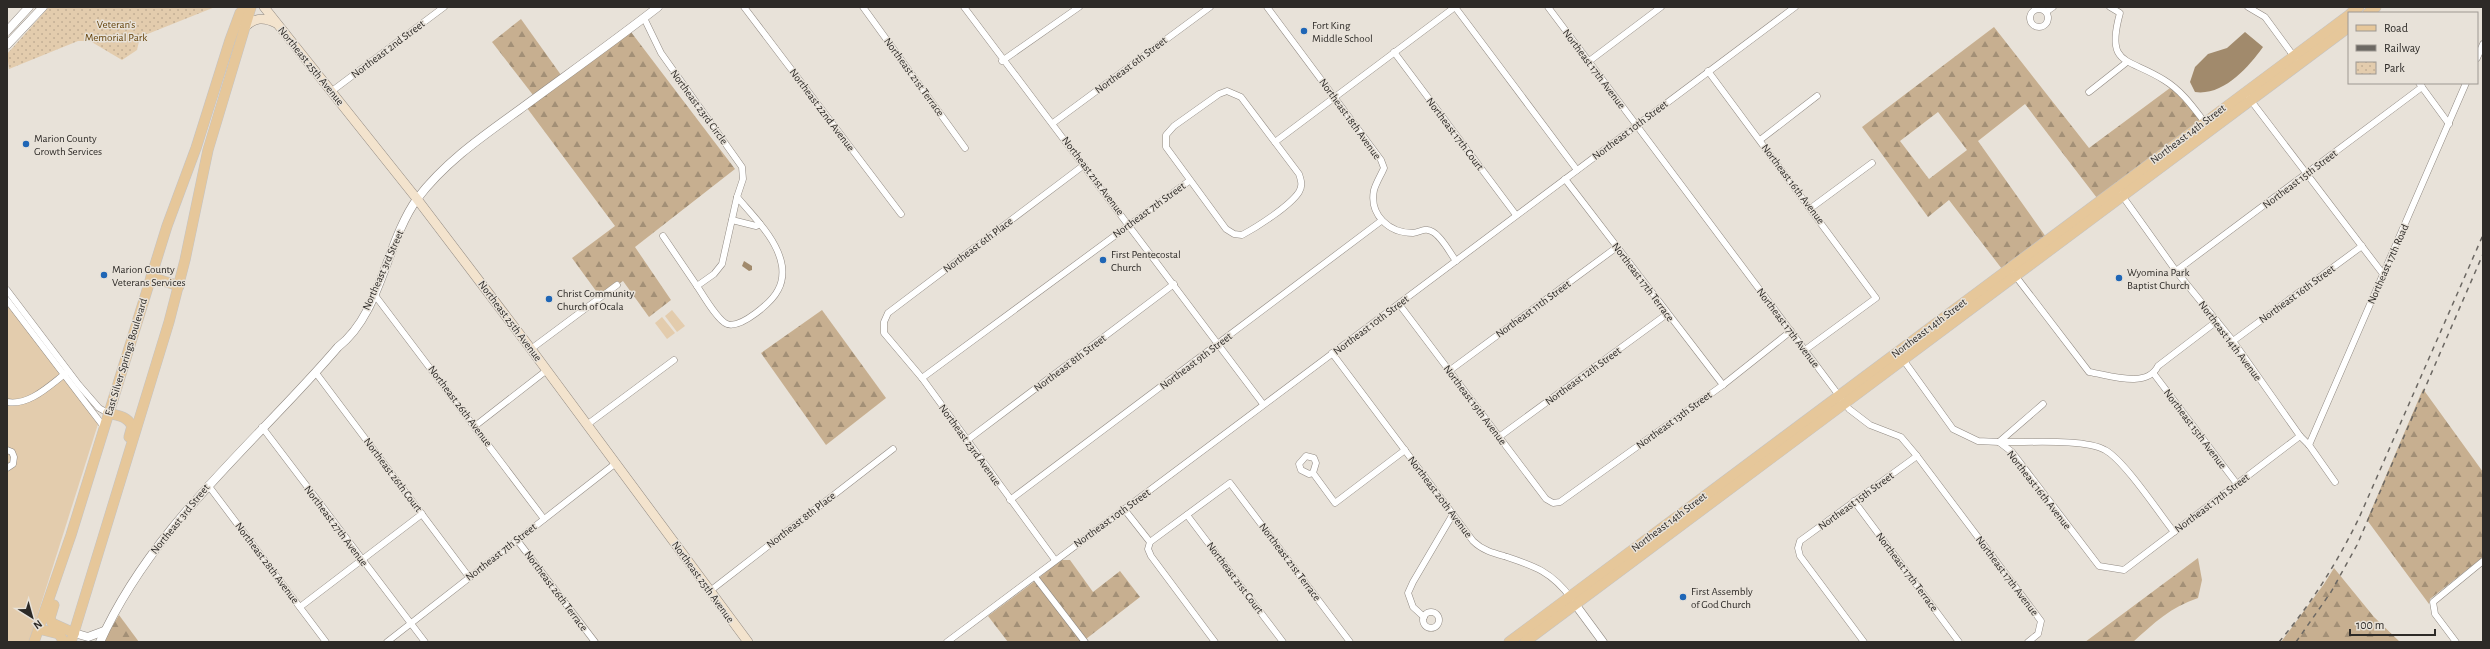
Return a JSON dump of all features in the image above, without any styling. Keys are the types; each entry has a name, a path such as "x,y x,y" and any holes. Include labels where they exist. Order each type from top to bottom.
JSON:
{"main road":[{"name":"East Silver Springs Boulevard","path":"34,642 64,558 151,277 196,148 230,40 240,14 246,7"},
{"path":"64,558 67,568 50,618 52,623 72,637 179,286 208,150 251,7"},
{"name":"Northeast 25th Avenue","path":"264,7 417,199 531,348 748,642"},
{"name":"Northeast 14th Street","path":"1509,642 1572,600 2013,272 2296,60 2348,16"},
{"path":"244,28 255,20 264,18 278,24"},
{"name":"Northeast 14th Street","path":"2296,60 2348,28"},
{"path":"151,277 179,286"},
{"path":"108,413 125,417 132,426 113,489 114,501"},
{"name":"Northeast 14th Street","path":"1525,642 1572,600"},
{"path":"39,629 59,634 64,642"}],"street":[{"path":"7,31 29,7"},
{"path":"7,45 43,7"},
{"name":"Northeast 2nd Street","path":"332,91 444,7"},
{"name":"Northeast 3rd Street","path":"100,642 104,631 146,560 208,484 316,373 338,347 348,339 374,294 393,242 417,199 460,153 658,7"},
{"name":"Northeast 22nd Avenue","path":"744,7 901,214"},
{"name":"Northeast 21st Terrace","path":"863,7 965,148"},
{"name":"Northeast 21st Avenue","path":"964,7 1002,61 1053,123 1263,404"},
{"path":"1002,61 1078,7"},
{"name":"Northeast 6th Street","path":"1053,123 1210,7"},
{"name":"Northeast 18th Avenue","path":"1267,7 1334,97 1384,168 1374,190 1373,205 1381,221"},
{"path":"1189,180 1226,229 1234,234 1242,234 1286,205 1300,191 1302,183 1299,174 1275,142 1455,7 1576,170"},
{"name":"Northeast 17th Avenue","path":"1548,7 1842,399 1861,420 1901,437 1917,456 2041,621 2038,634 2028,642"},
{"name":"Northeast 10th Street","path":"947,642 1795,7"},
{"path":"2046,12 2053,7"},
{"path":"2110,7 2120,13"},
{"path":"2125,7 2120,13 2114,34 2116,49 2127,62 2163,79 2182,92 2208,126"},
{"path":"2248,7 2265,17 2296,60"},
{"path":"1588,62 1658,8"},
{"name":"Northeast 23rd Circle","path":"644,18 661,54 742,167 743,179 722,264 717,271 697,286"},
{"path":"2478,56 2483,44"},
{"name":"Northeast 17th Court","path":"1394,52 1516,216"},
{"path":"2089,92 2127,62"},
{"name":"Northeast 16th Avenue","path":"1708,71 1811,208 1876,298 1805,350"},
{"name":"Northeast 17th Road","path":"2309,445 2466,84"},
{"path":"2421,85 2449,124"},
{"name":"Northeast 15th Street","path":"2176,271 2308,174 2421,85"},
{"name":"Northeast 7th Street","path":"922,378 1189,180 1166,147 1166,135 1174,126 1219,94 1227,91 1241,97 1275,142"},
{"path":"1760,140 1817,96"},
{"path":"2248,96 2383,274"},
{"path":"1811,208 1872,163"},
{"name":"Northeast 6th Place","path":"884,332 884,322 888,313 1084,165"},
{"name":"Northeast 17th Terrace","path":"1565,179 1667,314 1723,385"},
{"name":"Northeast 14th Avenue","path":"2119,192 2176,271 2233,341 2300,436"},
{"path":"663,236 722,321 731,325 741,323 768,304 780,286 782,267 769,238 760,224 738,197"},
{"path":"732,220 756,226 760,224"},
{"path":"1381,221 1395,230 1414,233 1425,229 1434,232 1456,261"},
{"name":"Northeast 9th Street","path":"1010,500 1381,221"},
{"name":"Northeast 16th Street","path":"2233,341 2362,246"},
{"name":"Northeast 11th Street","path":"1449,370 1617,248"},
{"path":"2013,272 2089,372 2119,377 2145,378 2154,374 2158,366 2217,321"},
{"name":"Northeast 8th Street","path":"966,441 1174,284"},
{"path":"531,348 617,285"},
{"path":"7,290 68,371 99,408 108,413"},
{"name":"Northeast 26th Avenue","path":"374,294 544,519"},
{"path":"7,300 104,427"},
{"name":"Northeast 19th Avenue","path":"1399,304 1546,500 1553,503"},
{"name":"Northeast 12th Street","path":"1499,437 1667,314"},
{"name":"Northeast 13th Street","path":"1553,503 1560,502 1723,385 1791,331"},
{"name":"Northeast 23rd Avenue","path":"884,332 922,378 966,441 1055,560"},
{"name":"Northeast 20th Avenue","path":"1332,353 1476,544 1544,571 1561,585 1572,600"},
{"name":"Northeast 16th Avenue","path":"1900,356 1953,429 1978,441 1999,442 2012,452 2099,566 2112,570"},
{"path":"588,424 674,360"},
{"path":"475,426 547,370"},
{"path":"7,402 19,404 32,398 68,371"},
{"name":"Northeast 26th Court","path":"316,373 469,577"},
{"name":"Northeast 15th Avenue","path":"2154,374 2237,484"},
{"path":"1999,442 2043,404"},
{"name":"Northeast 27th Avenue","path":"262,427 411,624"},
{"path":"2300,436 2309,445 2335,482"},
{"name":"Northeast 17th Street","path":"2112,570 2124,570 2300,436"},
{"path":"1999,442 2084,444 2105,450 2121,464 2174,532"},
{"name":"Northeast 8th Place","path":"710,590 893,449"},
{"path":"7,450 12,452 14,457 13,464 7,468"},
{"path":"1313,473 1335,503 1405,450"},
{"name":"Northeast 15th Street","path":"1864,642 1800,556 1798,548 1800,541 1917,456"},
{"name":"Northeast 7th Street","path":"387,642 616,463"},
{"name":"Northeast 21st Terrace","path":"1187,515 1230,483 1350,642"},
{"name":"Northeast 28th Avenue","path":"208,484 326,642"},
{"name":"Northeast 17th Terrace","path":"1854,501 1959,642"},
{"path":"1124,509 1150,542"},
{"path":"300,607 422,514"},
{"path":"1424,617 1413,607 1408,593 1453,514"},
{"path":"1187,515 1150,542 1148,549 1151,556 1215,642"},
{"name":"Northeast 21st Court","path":"1187,515 1283,642"},
{"name":"Northeast 26th Terrace","path":"517,540 595,642"},
{"path":"2456,642 2435,614 2433,602 2483,561"},
{"path":"1035,577 1085,642"},
{"path":"1572,600 1603,642"},
{"path":"411,624 425,642"},
{"path":"72,637 88,637 104,631"}],"green space":[{"name":"Veteran's Memorial Park","path":"49,7 215,7 140,37 137,50 122,60 90,41 78,41 9,69 7,54"},
{"path":"521,19 561,75 533,95 492,42"},
{"path":"1994,27 2089,148 2170,88 2182,97 2200,121 2097,198 2025,104 1978,141 2046,237 2002,269 1949,200 1928,217 1862,127","holes":["1938,112 1967,150 1929,179 1900,141"]},
{"path":"631,32 735,169 635,247 671,300 649,317 623,281 620,283 617,281 599,295 572,258 615,226 527,108"},
{"path":"7,303 98,424 29,642 7,642"},
{"path":"672,310 685,326 677,332 665,316"},
{"path":"822,310 886,398 826,445 761,353"},
{"path":"662,317 675,333 667,339 655,323"},
{"path":"2423,389 2483,472 2483,557 2430,599 2429,604 2367,520"},
{"path":"2198,558 2202,580 2198,598 2171,611 2133,642 2085,642"},
{"path":"1060,560 1070,560 1093,592 1120,571 1140,597 1086,639 1039,578"},
{"path":"2334,568 2374,617 2400,642 2281,642"},
{"path":"1035,581 1082,642 1008,642 988,616"},
{"path":"119,615 139,642 103,642"}],"shaded area":[{"path":"2245,32 2263,47 2250,63 2242,72 2225,85 2215,90 2195,92 2190,82 2195,67 2208,54 2227,48"},
{"path":"744,261 752,266 752,270 749,271 742,266"}],"railway":[{"path":"2279,642 2291,628 2323,583 2359,518 2483,235"},
{"path":"2296,642 2331,592 2357,545 2483,254"}],"place":[{"name":"Fort King Middle School","path":"1304,31"},
{"name":"Marion County Growth Services","path":"26,144"},
{"name":"First Pentecostal Church","path":"1103,260"},
{"name":"Marion County Veterans Services","path":"104,275"},
{"name":"Wyomina Park Baptist Church","path":"2119,278"},
{"name":"Christ Community Church of Ocala","path":"549,299"},
{"name":"First Assembly of God Church","path":"1683,597"}]}
